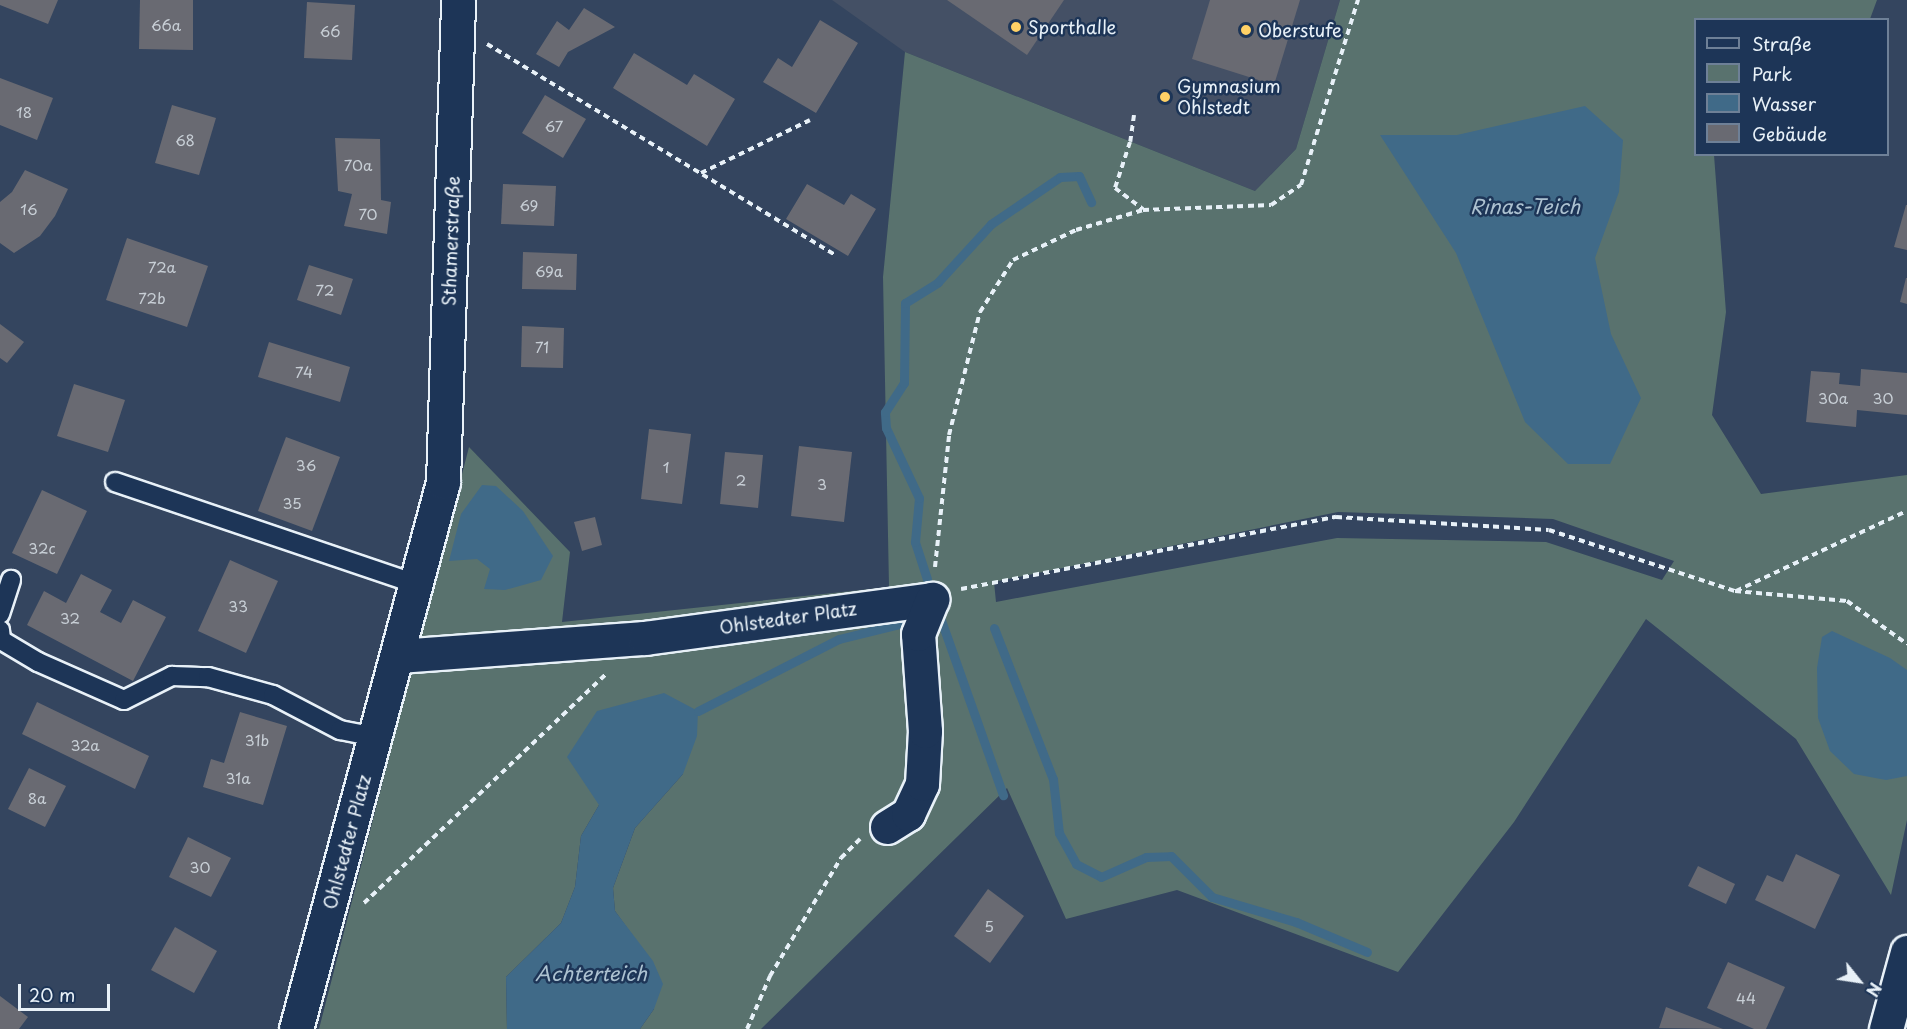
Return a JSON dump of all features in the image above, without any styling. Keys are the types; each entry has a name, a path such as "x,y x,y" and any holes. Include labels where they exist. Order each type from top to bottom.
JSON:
{"street":[{"name":"Sthamerstraße","path":"443,482 458,13"},
{"name":"Ohlstedter Platz","path":"296,1029 443,482"},
{"name":"Ohlstedter Platz","path":"398,656 645,638 932,599"},
{"path":"887,827 908,814 922,784 925,731 918,634 932,599"},
{"path":"1886,1029 1907,952"}],"lane":[{"path":"115,482 417,584"},
{"path":"0,614 11,580"},
{"path":"0,630 1,640 38,662 124,700 172,676 208,677 273,695 340,730 376,737"}],"path":[{"path":"1358,0 1301,185 1271,205 1143,210 1076,230 1013,260 980,312 949,435 932,599 972,585 1336,517 1549,530 1735,591 1847,602 1907,644"},
{"path":"458,13 700,173 835,255"},
{"path":"1134,115 1130,142 1115,188 1143,210"},
{"path":"700,173 810,120"},
{"path":"1735,591 1907,511"},
{"path":"362,905 611,670"},
{"path":"747,1029 770,976 841,858 864,835 887,827"}],"shaded area":[{"name":"Gymnasium Ohlstedt","path":"832,0 1340,0 1296,149 1255,191 905,52"}],"green space":[{"path":"1340,0 1877,0 1870,18 1694,18 1694,156 1714,156 1726,312 1712,415 1761,494 1907,475 1907,820 1891,895 1796,739 1646,619 1514,822 1398,972 1177,890 1066,919 1007,788 761,1029 640,1029 654,1009 633,936 615,911 613,888 635,828 683,774 599,805 581,836 575,887 561,923 506,977 507,1029 319,1029 469,447 570,552 562,622 889,587 883,277 905,52 1255,191 1296,149","holes":["1338,512 1553,519 1674,561 1662,580 1546,542 1337,538 996,602 994,582"]}],"water":[{"name":"Rinas-Teich","path":"1585,106 1623,140 1619,192 1595,258 1611,334 1641,398 1610,464 1568,464 1525,422 1456,253 1380,135 1457,135"},
{"path":"482,485 496,486 523,511 553,556 541,580 505,590 484,589 490,569 477,559 449,561 461,514"},
{"path":"1832,631 1890,658 1907,670 1907,776 1886,780 1854,774 1830,751 1818,718 1817,668 1822,637"},
{"name":"Achterteich","path":"664,693 698,711 697,736 683,774 635,828 613,888 615,911 653,961 663,984 654,1009 640,1029 507,1029 506,977 561,923 575,887 581,836 599,805 567,757 597,711"}],"building":[{"path":"0,0 58,0 48,24 0,5"},
{"path":"140,0 193,0 193,50 139,49"},
{"name":"Sporthalle","path":"947,0 1064,0 1027,55"},
{"name":"Oberstufe","path":"1210,0 1300,0 1274,85 1192,59"},
{"path":"307,2 355,5 352,60 304,58"},
{"path":"584,8 615,27 568,52 559,67 536,54 557,21 569,30"},
{"path":"820,20 858,43 816,113 763,82 778,58 792,67"},
{"path":"634,53 687,85 694,74 735,99 707,146 613,88"},
{"path":"0,78 53,98 37,140 0,125"},
{"path":"545,95 586,119 563,158 522,133"},
{"path":"172,105 216,118 199,175 155,163"},
{"path":"335,138 380,139 381,200 391,202 387,234 344,226 352,194 338,191"},
{"path":"25,170 68,189 55,216 40,236 14,253 0,243 0,202 12,192"},
{"path":"503,184 556,186 554,226 501,224"},
{"path":"807,184 844,205 851,194 876,209 848,256 786,219"},
{"path":"1907,205 1907,250 1894,247"},
{"path":"127,238 208,266 187,327 106,300"},
{"path":"523,252 577,254 576,290 522,289"},
{"path":"309,265 353,279 341,315 297,300"},
{"path":"1907,278 1907,304 1900,302"},
{"path":"0,324 24,342 7,363 0,358"},
{"path":"522,326 564,328 563,368 521,367"},
{"path":"269,342 350,367 340,402 258,377"},
{"path":"1861,369 1907,373 1907,415 1857,410 1856,427 1806,422 1811,371 1840,373 1839,384 1860,386"},
{"path":"74,384 125,400 108,452 57,436"},
{"path":"649,429 691,434 682,504 641,499"},
{"path":"286,437 340,457 312,531 258,511"},
{"path":"799,446 852,452 844,522 791,516"},
{"path":"725,452 763,455 758,508 720,504"},
{"path":"42,490 87,511 57,574 12,553"},
{"path":"595,517 602,545 582,551 574,522"},
{"path":"230,560 278,581 246,653 198,631"},
{"path":"81,574 112,590 100,612 121,623 133,600 166,617 133,681 27,625 44,591 66,603"},
{"path":"37,702 149,756 135,789 22,734"},
{"path":"240,712 287,726 263,805 203,787 211,759 224,763"},
{"path":"29,768 66,786 45,827 8,809"},
{"path":"188,837 231,858 211,897 169,877"},
{"path":"1796,854 1840,875 1815,929 1755,900 1767,875 1783,882"},
{"path":"1698,866 1735,884 1726,904 1688,886"},
{"path":"988,889 1024,916 990,963 954,936"},
{"path":"175,927 217,951 194,993 151,970"},
{"path":"1728,962 1785,987 1766,1029 1754,1029 1707,1008"},
{"path":"0,996 28,1017 19,1029 0,1029"},
{"path":"1666,1007 1723,1029 1659,1028"}],"waterway":[{"path":"927,579 915,542 919,498 886,428 885,412 904,383 905,303 938,282 991,224 1060,177 1079,176 1091,202"},
{"path":"941,620 1003,795"},
{"path":"698,711 839,639 903,623"},
{"path":"994,628 1053,779 1059,833 1076,864 1101,877 1146,857 1171,856 1212,897 1296,922 1367,952"}],"place":[{"name":"Sporthalle","path":"1016,27"},
{"name":"Oberstufe","path":"1246,30"},
{"name":"Gymnasium Ohlstedt","path":"1165,97"}]}
